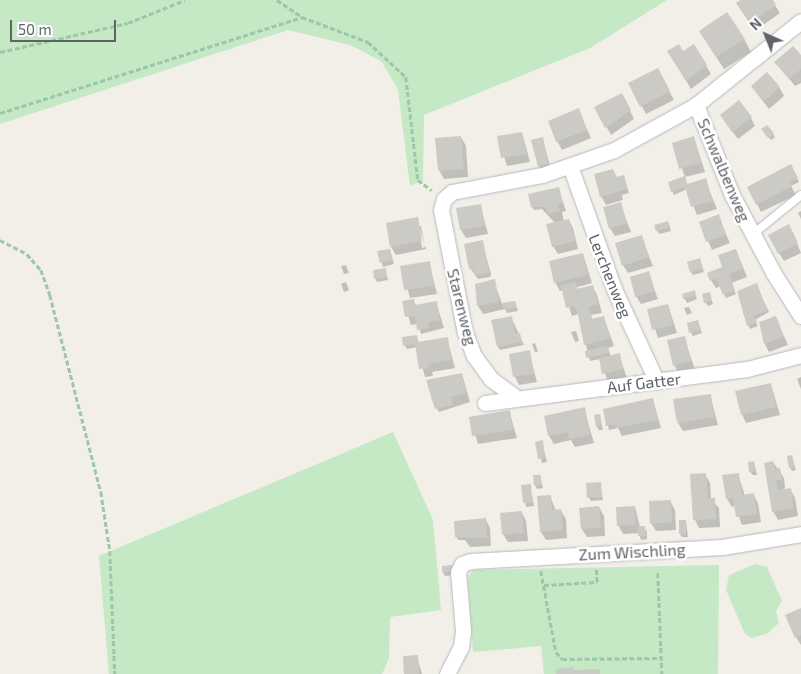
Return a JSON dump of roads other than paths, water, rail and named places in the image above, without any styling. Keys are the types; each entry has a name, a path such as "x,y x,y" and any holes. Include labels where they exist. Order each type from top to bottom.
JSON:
{"street":[{"path":"570,166 614,150 696,105 801,21"},
{"name":"Schwalbenweg","path":"696,105 752,235 801,316"},
{"name":"Starenweg","path":"517,398 491,379 474,356 465,332 441,210 444,199 452,192 542,175 570,166"},
{"name":"Lerchenweg","path":"570,166 611,281 657,382"},
{"name":"Auf Gatter","path":"485,402 657,382 747,369 801,355"},
{"name":"Zum Wischling","path":"447,674 461,647 463,631 458,572 462,564 471,561 722,548 801,534"}],"lane":[{"name":"Schwalbenweg","path":"752,235 801,195"}]}
